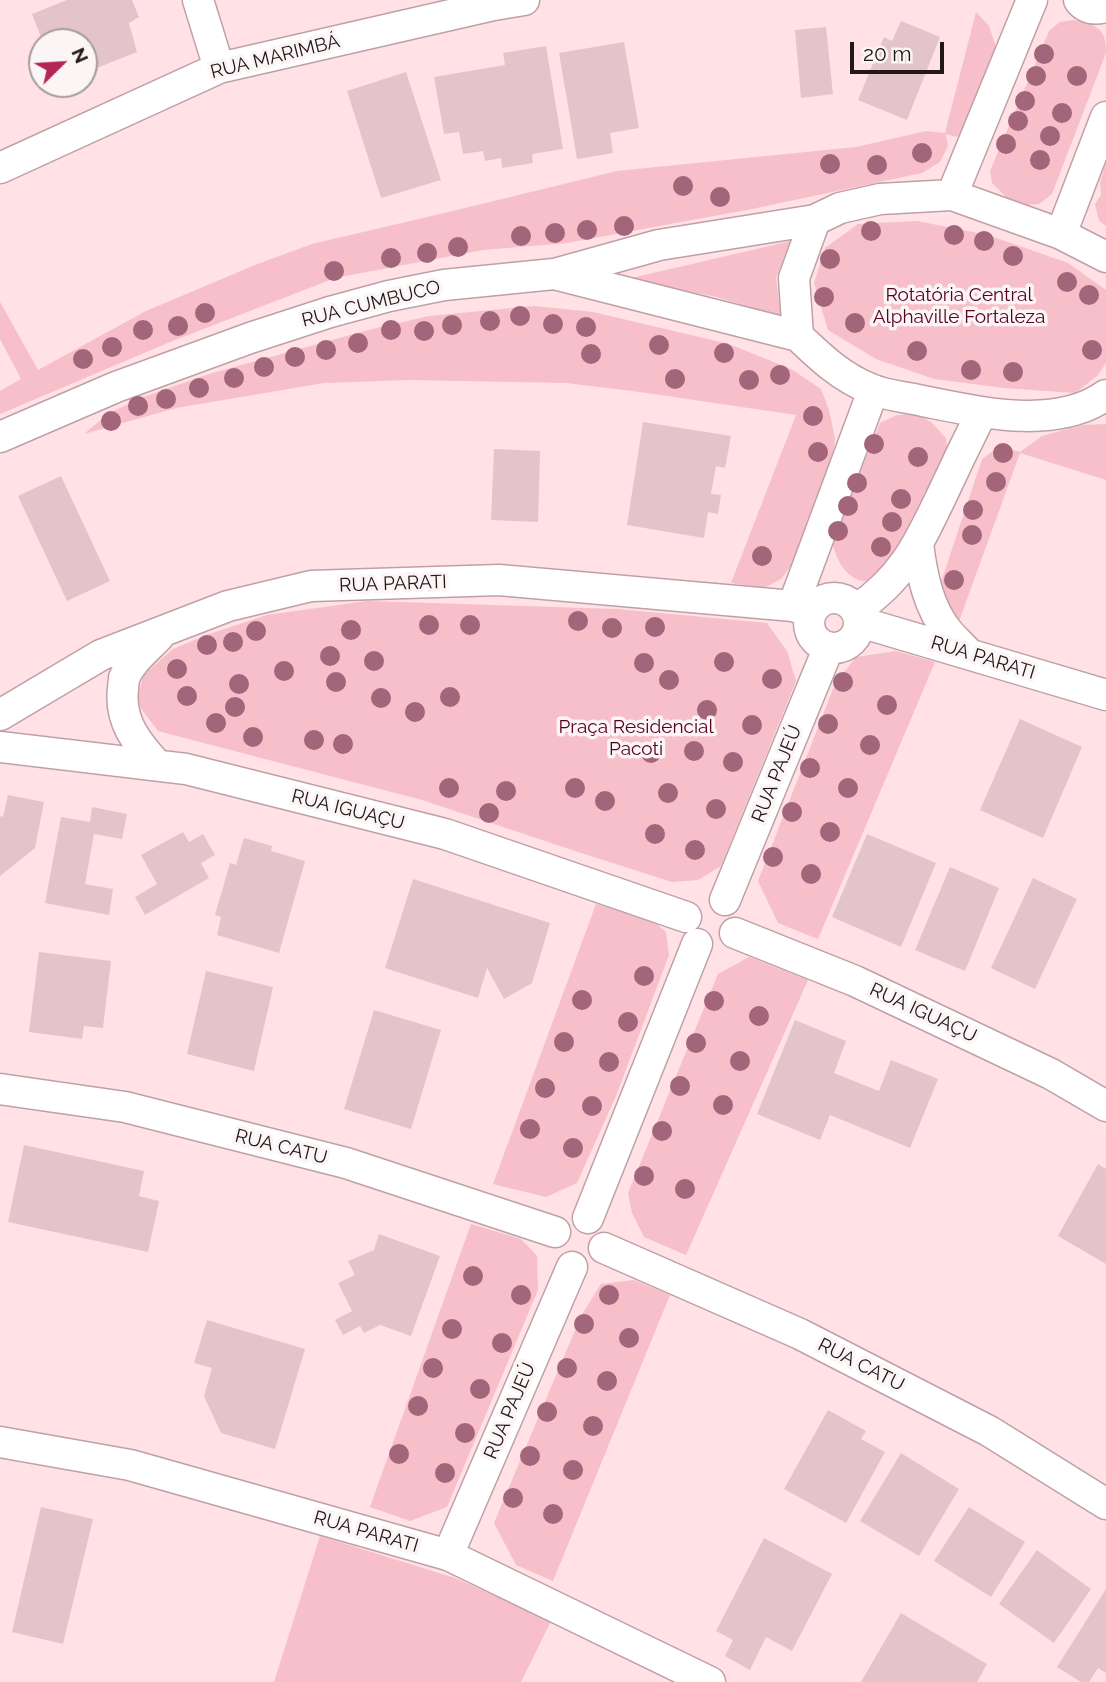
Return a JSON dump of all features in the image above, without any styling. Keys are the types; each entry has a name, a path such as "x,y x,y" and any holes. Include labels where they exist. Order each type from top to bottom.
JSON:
{"street":[{"path":"198,0 219,68"},
{"name":"RUA MARIMBÁ","path":"0,169 219,68 524,0"},
{"path":"952,195 1032,0"},
{"path":"1079,0 1083,5 1097,10 1106,7"},
{"path":"1061,234 1106,117"},
{"path":"554,274 659,245 815,220 840,208 880,199 952,195 1061,234 1106,257"},
{"path":"815,220 794,278 798,336 848,379 873,391 982,412 1046,416 1073,411 1103,400"},
{"name":"RUA CUMBUCO","path":"0,437 116,387 250,338 330,312 444,285 554,274 798,336"},
{"path":"873,391 802,609 811,635 828,649 844,647 856,638 858,616 899,572 918,544 982,412"},
{"path":"918,544 921,569 934,610 947,631 968,653"},
{"name":"RUA PARATI","path":"0,715 101,655 228,606 311,586 499,580 802,609"},
{"path":"802,609 832,598 846,600 858,616"},
{"name":"RUA PARATI","path":"858,616 1106,695"},
{"path":"157,765 138,744 127,724 121,700 124,679 135,661 164,631"},
{"name":"RUA PAJEÚ","path":"725,900 828,649"},
{"name":"RUA IGUAÇU","path":"0,747 186,769 445,835 692,930"},
{"path":"588,1219 692,930 691,906 701,898 713,896 725,900 733,909 737,921 735,933 725,944 711,948 692,930"},
{"name":"RUA IGUAÇU","path":"735,933 855,981 1051,1074 1106,1106"},
{"name":"RUA CATU","path":"0,1089 125,1107 346,1163 555,1232"},
{"path":"569,1219 588,1219 598,1226 603,1236 604,1248 597,1260 585,1267 572,1267 555,1253 555,1232 569,1219"},
{"name":"RUA CATU","path":"604,1248 812,1340 989,1431 1106,1504"},
{"name":"RUA PAJEÚ","path":"448,1555 572,1267"},
{"name":"RUA PARATI","path":"0,1442 130,1465 448,1555 710,1682"}],"green space":[{"path":"976,12 989,26 997,50 968,132 956,137 946,134 948,146 940,162 922,173 752,209 567,243 483,250 335,278 170,342 0,414 0,391 21,379 0,339 0,302 38,370 146,311 312,244 617,171 856,147 926,131 945,133"},
{"path":"1074,20 1099,29 1106,44 1106,53 1052,194 1039,204 1024,205 1010,201 992,183 990,171 1049,31 1060,22"},
{"path":"1106,164 1106,226 1099,221 1095,204 1101,195 1100,182"},
{"name":"Rotatória Central Alphaville Fortaleza","path":"917,221 988,235 1068,263 1106,290 1106,363 1097,376 1075,393 934,379 876,359 828,330 814,283 825,248 858,224"},
{"path":"791,241 776,278 781,317 717,297 627,279"},
{"path":"534,306 593,312 729,344 791,369 821,389 835,438 831,480 797,558 781,579 764,588 731,583 796,415 566,383 409,380 324,383 176,408 84,434 109,413 143,397 209,374 429,316"},
{"path":"915,414 931,422 946,438 948,458 881,580 863,581 851,576 842,566 832,541 880,423 897,415"},
{"path":"1106,424 1106,480 1020,453 958,624 938,591 982,459 1000,446 1020,452 1042,436 1083,425"},
{"name":"Praça Residencial Pacoti","path":"367,601 617,609 767,623 787,651 796,681 721,866 698,880 672,882 422,800 158,731 137,703 143,675 173,649 267,615"},
{"path":"896,651 935,662 818,939 778,923 758,881 835,684 856,657"},
{"path":"596,904 651,919 666,932 669,955 616,1096 577,1183 546,1197 493,1184"},
{"path":"749,957 808,980 686,1255 644,1237 632,1213 628,1193 718,974"},
{"path":"471,1224 521,1239 537,1256 538,1290 447,1507 410,1521 370,1507"},
{"path":"634,1280 670,1295 553,1581 516,1565 494,1523 581,1316 601,1284"},
{"path":"320,1536 455,1578 551,1621 521,1682 274,1682"}],"building":[{"path":"67,0 132,0 139,17 129,23 137,52 98,67 98,28 38,28 32,14"},
{"path":"901,21 940,37 907,120 858,100 884,37 892,41"},
{"path":"826,27 833,94 801,98 795,30"},
{"path":"624,42 639,128 610,133 613,153 577,159 559,53"},
{"path":"546,46 563,149 532,154 533,163 502,168 501,158 485,161 483,151 463,154 459,132 444,134 434,77 505,65 503,53"},
{"path":"406,72 441,180 381,198 347,91"},
{"path":"643,422 731,436 725,468 716,466 711,494 721,495 718,514 708,512 704,538 627,525"},
{"path":"494,449 540,451 538,522 491,520"},
{"path":"61,476 110,581 67,601 18,496"},
{"path":"1020,719 1082,747 1043,838 980,810"},
{"path":"8,795 44,802 35,848 0,876 0,816 3,817"},
{"path":"92,807 127,814 122,839 94,834 85,884 113,889 109,915 45,903 61,817 90,822"},
{"path":"183,832 189,842 203,834 215,855 201,863 209,878 145,915 135,897 157,884 141,855"},
{"path":"867,834 936,863 901,947 832,917"},
{"path":"244,838 272,846 271,851 305,861 279,953 217,935 221,917 215,915 230,863 236,865"},
{"path":"950,867 999,888 965,971 915,950"},
{"path":"1033,878 1077,899 1035,989 991,968"},
{"path":"413,879 550,923 532,983 504,999 487,968 478,998 385,968"},
{"path":"39,952 111,961 103,1028 84,1026 82,1039 29,1032"},
{"path":"206,971 273,987 254,1071 187,1054"},
{"path":"374,1010 441,1030 411,1129 344,1109"},
{"path":"795,1020 846,1041 834,1073 879,1091 891,1060 938,1079 910,1148 830,1115 820,1140 757,1114"},
{"path":"24,1145 144,1171 139,1196 159,1201 148,1252 8,1222"},
{"path":"1098,1164 1106,1169 1106,1264 1058,1236"},
{"path":"379,1234 440,1256 411,1336 380,1325 364,1333 360,1326 343,1335 335,1320 352,1311 338,1283 355,1275 348,1261 374,1250"},
{"path":"207,1320 305,1349 275,1449 221,1433 204,1396 212,1368 194,1363"},
{"path":"828,1410 866,1431 861,1439 885,1452 846,1523 784,1489"},
{"path":"901,1453 959,1489 919,1556 860,1521"},
{"path":"41,1507 93,1519 63,1644 12,1632"},
{"path":"969,1507 1025,1542 991,1597 934,1561"},
{"path":"764,1538 832,1574 792,1651 766,1637 750,1670 725,1656 733,1640 716,1631"},
{"path":"1037,1550 1091,1589 1054,1643 999,1604"},
{"path":"1106,1589 1106,1673 1098,1668 1089,1682 1081,1682 1057,1667"},
{"path":"901,1613 987,1664 977,1682 861,1682"}]}
